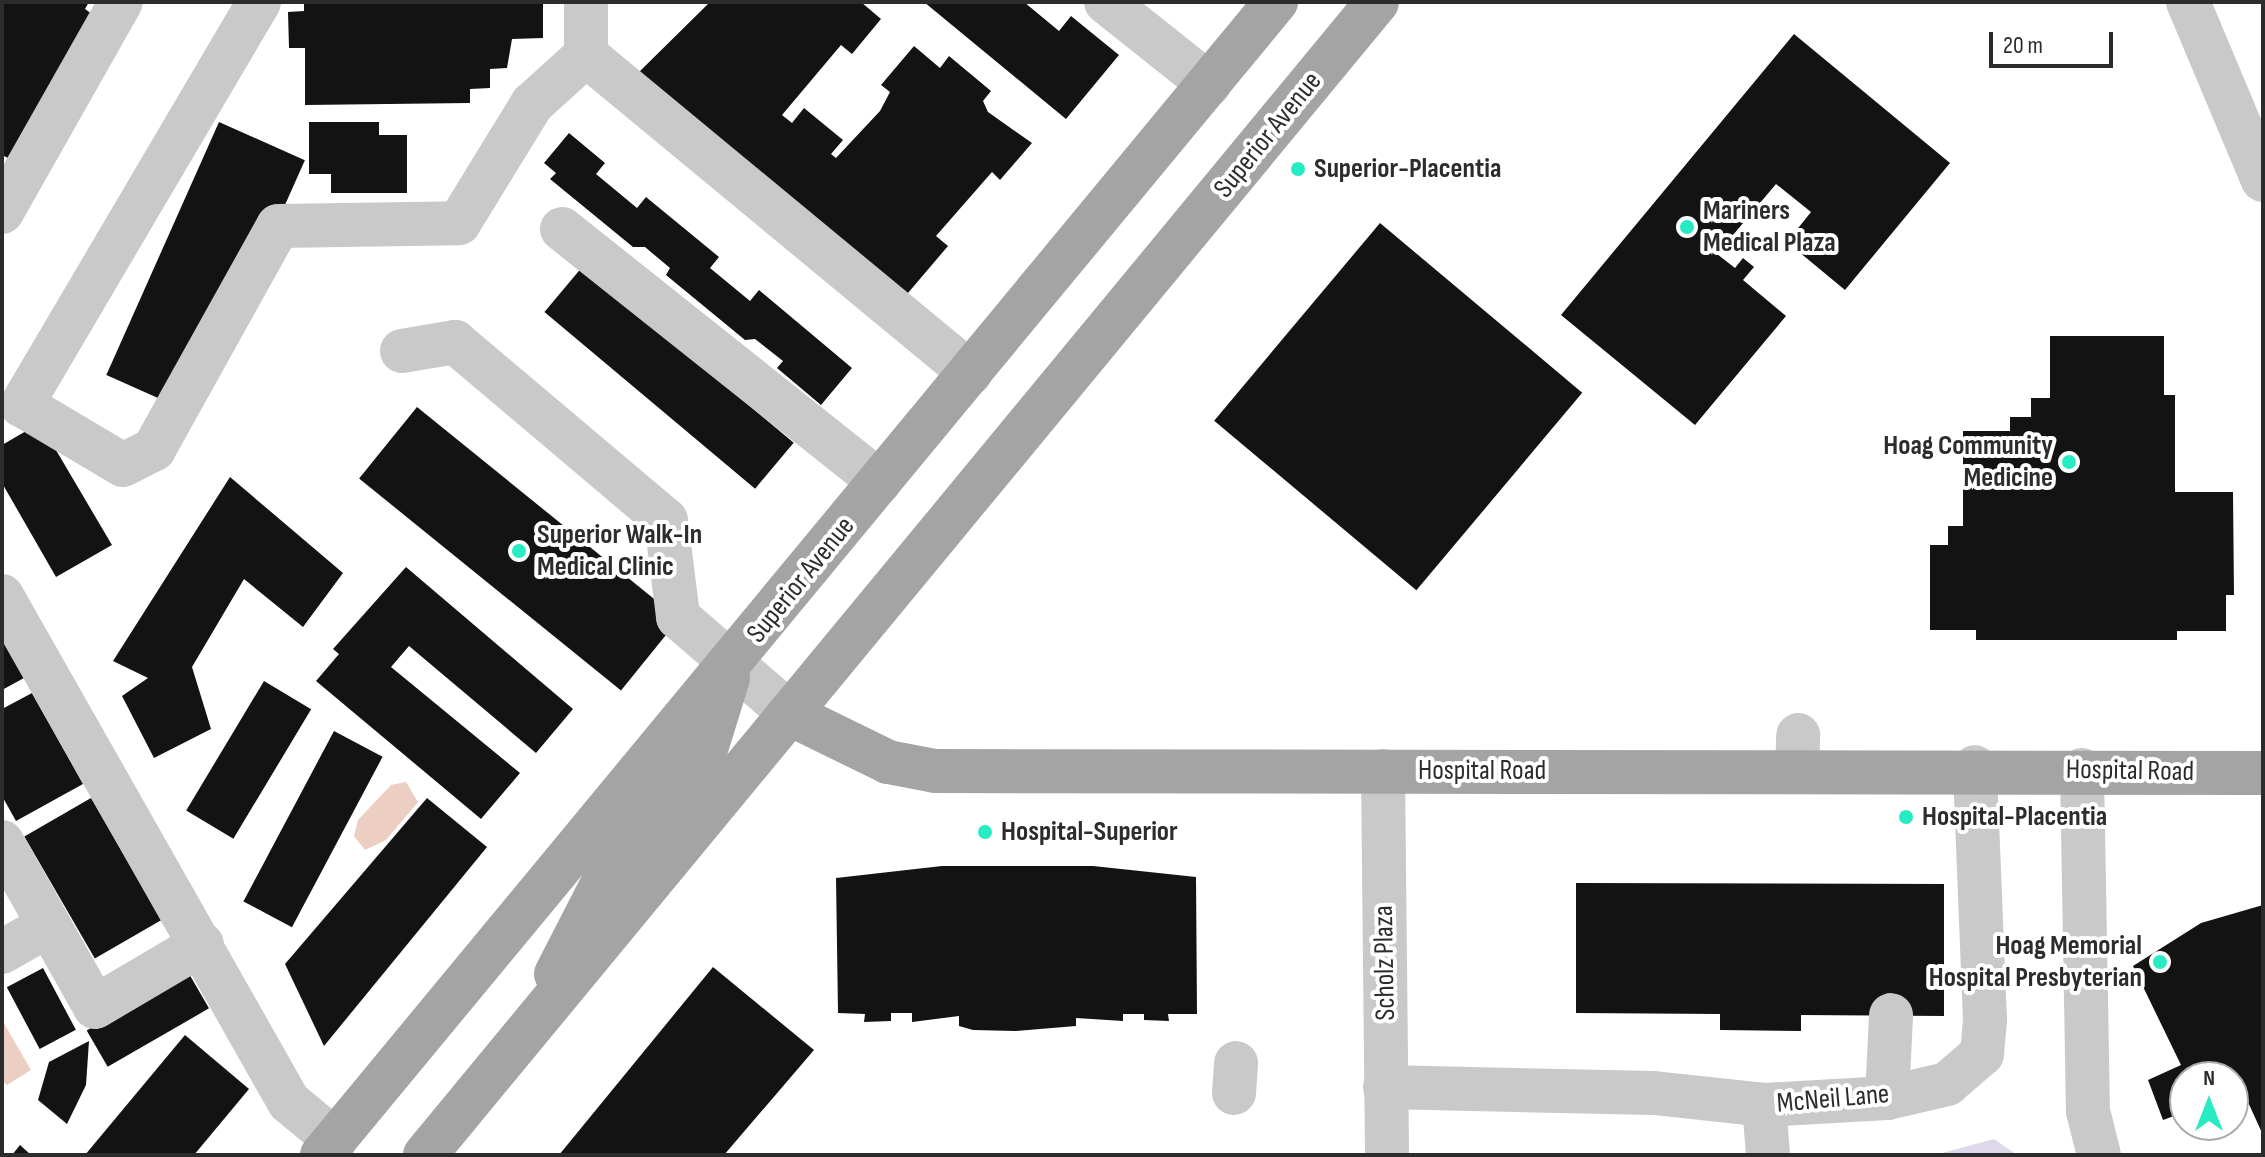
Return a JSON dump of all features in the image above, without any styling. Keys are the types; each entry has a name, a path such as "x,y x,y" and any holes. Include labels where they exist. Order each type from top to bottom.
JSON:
{"main road":[{"name":"Superior Avenue","path":"329,1148 1276,2"},
{"name":"Superior Avenue","path":"425,1155 792,715 1377,2"},
{"path":"539,1017 569,940 609,871 702,762 732,664"},
{"name":"Hospital Road","path":"792,715 888,762 935,771 1383,771 1798,752 1975,767 2263,773"}],"street":[{"path":"2,212 121,2"},
{"path":"259,2 22,405 123,465 154,449 278,226 459,223 532,104 586,55 586,2"},
{"path":"1106,2 1209,84"},
{"path":"2188,2 2263,180"},
{"path":"586,55 970,373"},
{"path":"562,229 880,482"},
{"name":"Hospital Road","path":"402,351 455,342 666,520 678,617 792,715"},
{"path":"2,596 289,1102 329,1148"},
{"name":"McNeil Lane","path":"1385,1087 1654,1093 1764,1105 1887,1098 1947,1084 1982,1054 1975,767"},
{"path":"2082,770 2088,1111 2099,1155"},
{"name":"Scholz Plaza","path":"1383,771 1387,1155"},
{"path":"2,842 95,1007 202,944"},
{"path":"2,952 49,925"},
{"path":"1887,1098 1891,1015"},
{"path":"1764,1105 1768,1155"}],"shaded area":[{"path":"406,782 418,802 386,840 365,850 354,836 358,820 391,785"},
{"path":"2,1020 31,1070 7,1085 2,1081"},
{"path":"1994,1139 2017,1155 1935,1155"}],"building":[{"path":"2,2 89,2 85,9 92,14 8,158 2,155"},
{"path":"304,2 543,2 543,38 512,39 507,68 490,69 490,88 470,89 470,103 305,105 305,48 289,48 288,12 304,11"},
{"path":"710,2 861,2 881,19 852,54 841,45 782,115 792,123 804,108 843,140 831,154 836,158 880,111 890,92 881,85 914,46 940,68 949,56 991,91 983,101 988,112 1032,143 1000,180 992,172 936,236 948,246 902,300 636,75"},
{"path":"924,2 1024,2 1059,31 1071,16 1119,55 1066,119"},
{"name":"Mariners Medical Plaza","path":"1794,34 1950,163 1845,290 1787,242 1811,212 1776,184 1717,254 1735,268 1743,258 1754,267 1743,280 1786,316 1695,425 1561,315"},
{"path":"219,122 305,160 192,413 106,375"},
{"path":"309,122 379,122 379,135 407,135 407,193 331,193 331,174 309,174"},
{"path":"569,133 605,163 596,174 637,208 646,197 719,257 710,268 750,301 759,290 852,368 821,405 777,368 783,361 755,339 745,340 666,275 670,268 645,247 633,247 550,179 556,173 544,163"},
{"path":"1380,223 1582,393 1416,590 1214,421"},
{"path":"583,266 794,443 755,489 544,312"},
{"name":"Hoag Community Medicine","path":"2050,336 2164,336 2164,395 2175,395 2175,492 2233,492 2234,595 2226,595 2226,631 2177,631 2177,640 1976,640 1976,630 1930,630 1930,545 1948,545 1948,526 1963,526 1963,431 2010,431 2010,417 2031,417 2031,398 2050,398"},
{"name":"Superior Walk-In Medical Clinic","path":"417,407 679,619 621,691 359,478"},
{"path":"40,423 112,545 56,577 2,483 2,445"},
{"path":"230,477 343,573 303,627 244,579 192,667 211,729 154,758 122,696 148,678 113,661"},
{"path":"406,567 573,709 536,753 409,646 391,667 520,773 481,819 316,681 339,654 333,649"},
{"path":"2,639 24,678 2,690"},
{"path":"264,681 311,709 233,839 186,810"},
{"path":"32,693 83,784 16,821 2,796 2,709"},
{"path":"334,731 383,757 292,927 243,901"},
{"path":"91,798 162,920 95,959 24,836"},
{"path":"427,798 487,847 324,1046 285,964"},
{"path":"942,866 1093,866 1196,877 1197,1014 1168,1014 1169,1021 1144,1020 1144,1014 1123,1014 1123,1021 1076,1018 1076,1026 1016,1031 973,1030 959,1026 959,1016 912,1022 912,1013 891,1013 891,1021 864,1022 865,1014 838,1013 836,878"},
{"path":"1576,883 1944,884 1944,1016 1801,1015 1801,1031 1720,1030 1720,1014 1576,1013"},
{"path":"2263,905 2263,1135 2249,1104 2249,1061 2179,1061 2133,966 2201,923"},
{"path":"713,967 814,1050 724,1155 559,1155"},
{"path":"43,968 76,1030 40,1049 7,987"},
{"path":"188,972 209,1008 108,1067 87,1030"},
{"path":"185,1035 249,1089 194,1155 85,1155"},
{"path":"89,1041 86,1085 67,1124 38,1100 49,1062"},
{"path":"2169,1070 2169,1118 2163,1120 2148,1080"},
{"path":"20,1145 31,1155 12,1155"}],"place":[{"name":"Superior-Placentia","path":"1298,169"},
{"name":"Mariners Medical Plaza","path":"1687,227"},
{"name":"Hoag Community Medicine","path":"2069,462"},
{"name":"Superior Walk-In Medical Clinic","path":"519,551"},
{"name":"Hospital-Placentia","path":"1906,817"},
{"name":"Hospital-Superior","path":"985,832"},
{"name":"Hoag Memorial Hospital Presbyterian","path":"2160,962"}]}
